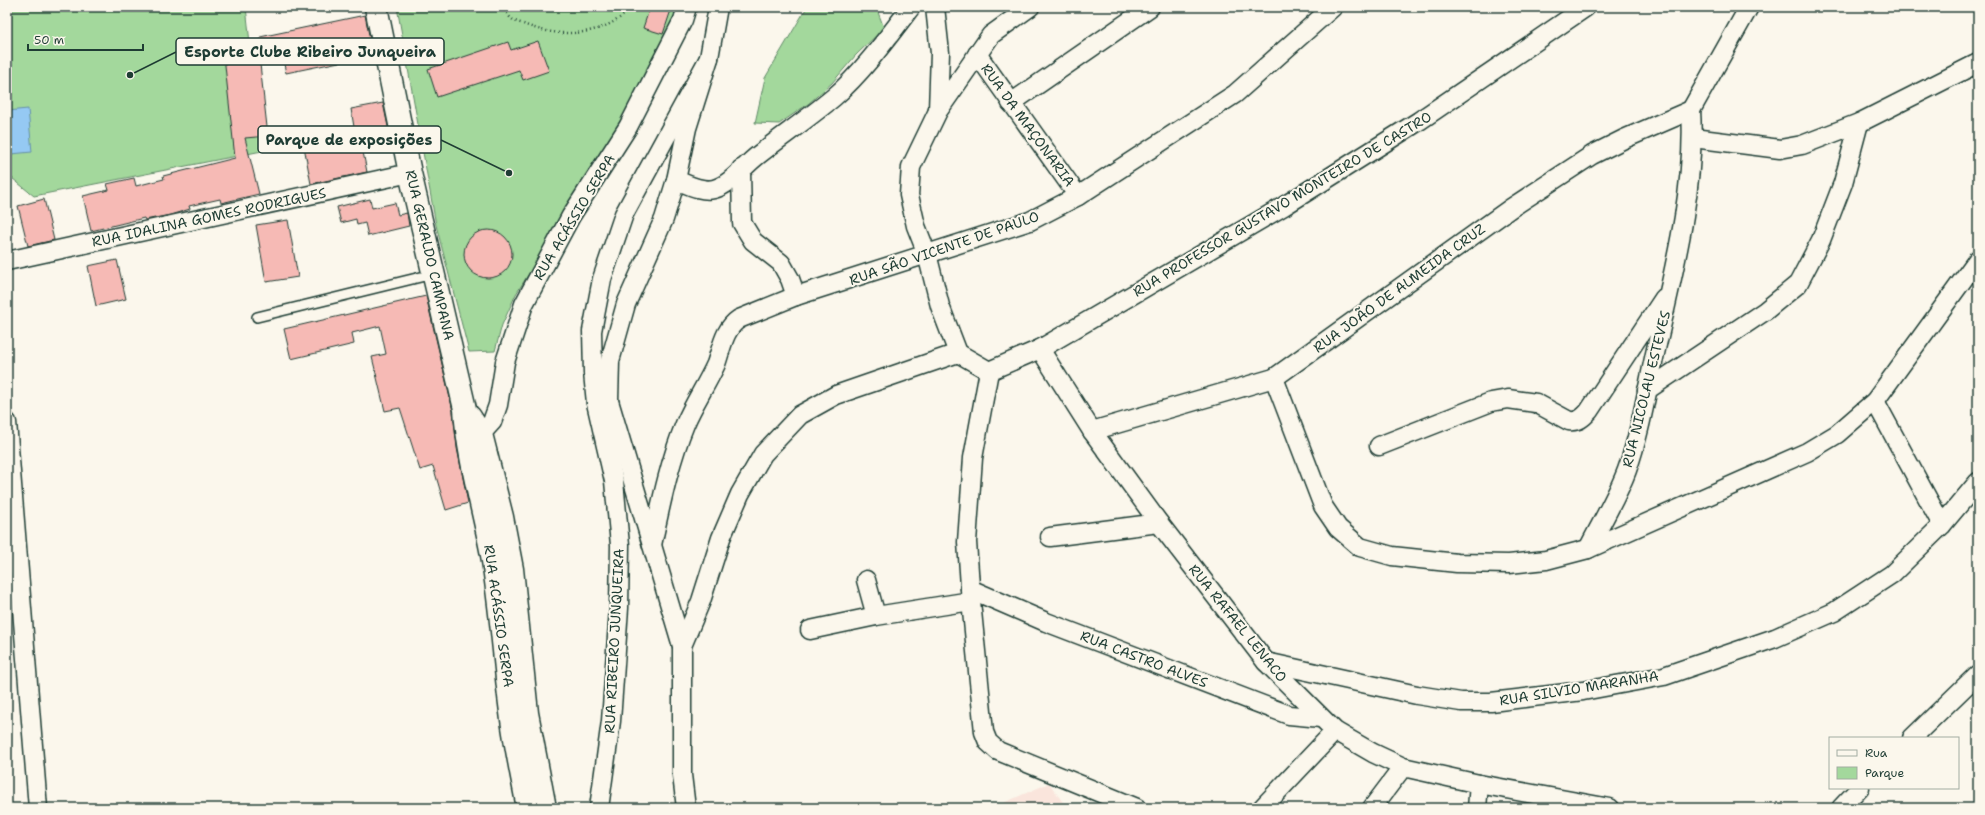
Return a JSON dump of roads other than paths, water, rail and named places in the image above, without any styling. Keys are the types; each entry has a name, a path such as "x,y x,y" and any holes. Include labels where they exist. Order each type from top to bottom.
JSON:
{"street":[{"name":"RUA GERALDO CAMPANA","path":"376,7 410,173 433,274 465,409 474,437"},
{"name":"RUA ACÁSSIO SERPA","path":"545,808 519,712 504,636 492,556 476,475 474,437 492,422 498,405 505,362 524,304 571,216 628,128 683,20 687,7"},
{"path":"603,402 610,361 626,304 664,219 676,180 687,128 708,58 718,7"},
{"path":"676,180 697,188 712,189 724,186 741,169 834,97 886,40 911,7"},
{"path":"935,7 940,53 938,111"},
{"path":"1030,7 991,35 938,111 911,167 909,195 916,226 927,254 940,306 958,353 989,371 973,458 967,542 970,595 984,732 988,742 998,751 1137,808"},
{"path":"1011,103 1150,7"},
{"name":"RUA SÃO VICENTE DE PAULO","path":"652,545 664,488 686,423 716,363 728,328 739,319 796,296 1030,221 1078,196 1235,94 1333,7"},
{"path":"1691,110 1749,7"},
{"name":"RUA PROFESSOR GUSTAVO MONTEIRO DE CASTRO","path":"989,371 1040,349 1298,197 1419,121 1581,9"},
{"name":"RUA DA MAÇONARIA","path":"977,54 1078,196"},
{"path":"686,808 682,775 682,646 652,545 593,373 592,331 602,279 624,214 708,58"},
{"path":"1693,138 1780,149 1802,145 1859,123 1978,63"},
{"name":"RUA NICOLAU ESTEVES","path":"1588,549 1626,471 1636,439 1670,289 1688,191 1693,138 1691,110"},
{"name":"RUA JOÃO DE ALMEIDA CRUZ","path":"1092,431 1274,378 1511,208 1592,155 1624,139 1691,110"},
{"path":"1647,390 1766,311 1798,284 1821,240 1843,183 1859,123"},
{"path":"741,169 742,223 752,241 781,263 790,279 796,296"},
{"name":"RUA IDALINA GOMES RODRIGUES","path":"7,261 410,173"},
{"path":"1274,378 1323,506 1338,528 1360,547 1392,556 1457,563 1509,564 1546,560 1588,549 1807,452 1837,434 1875,401 1978,259"},
{"path":"1379,446 1491,402 1508,399 1536,403 1569,421 1575,422 1583,418 1670,289"},
{"name":"RUA RAFAEL LENACO","path":"1040,349 1092,431 1159,523 1266,662 1335,731 1373,753 1403,767 1592,807 1610,808"},
{"path":"682,646 702,601 721,538 740,494 763,454 800,414 836,395 958,353"},
{"path":"1875,401 1942,525"},
{"name":"RUA RIBEIRO JUNQUEIRA","path":"599,808 611,721 619,608 620,545 614,481 603,402"},
{"path":"7,422 38,808"},
{"name":"RUA SILVIO MARANHA","path":"1266,662 1417,695 1461,702 1491,702 1583,691 1664,676 1775,638 1834,612 1892,574 1942,525 1978,482"},
{"path":"1050,537 1159,523"},
{"path":"866,580 876,616"},
{"path":"810,630 970,595"},
{"name":"RUA CASTRO ALVES","path":"970,595 1046,622 1289,715 1321,718"},
{"path":"1913,737 1978,674"},
{"name":"RUA ACÁSSIO SERPA","path":"519,712 528,808"},
{"path":"1262,808 1335,731"},
{"path":"1372,808 1403,767"},
{"path":"1477,808 1479,784"},
{"path":"1841,808 1859,789"}],"lane":[{"path":"257,317 433,274"}],"water":[{"path":"28,109 32,152 11,154 7,111"}],"place":[{"name":"Esporte Clube Ribeiro Junqueira","path":"130,75"},
{"name":"Parque de exposições","path":"509,173"}]}
